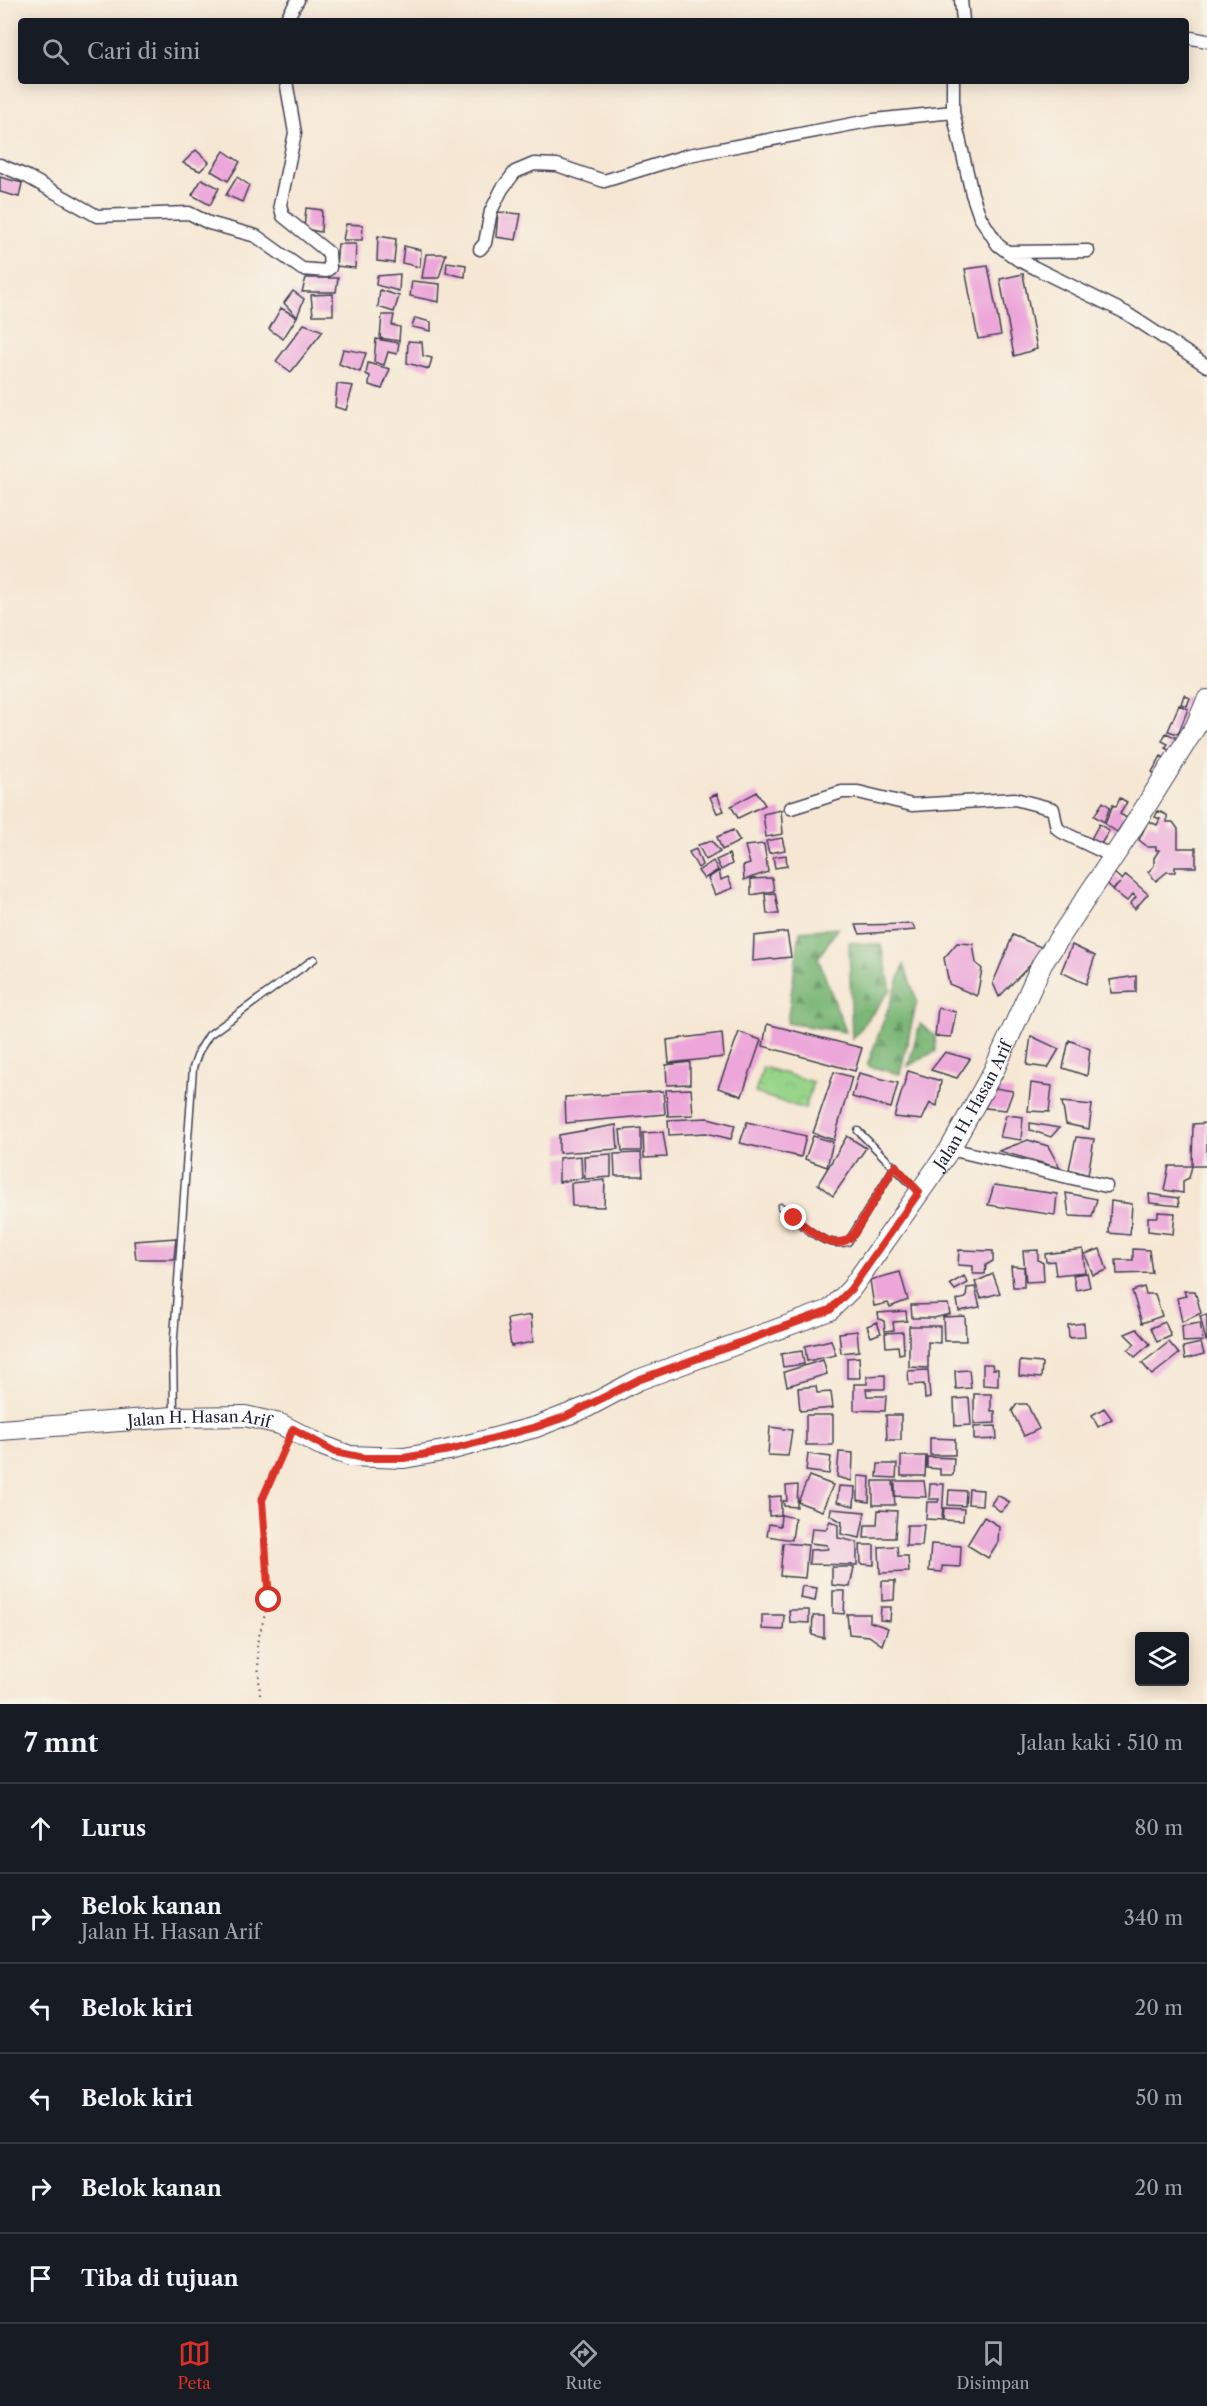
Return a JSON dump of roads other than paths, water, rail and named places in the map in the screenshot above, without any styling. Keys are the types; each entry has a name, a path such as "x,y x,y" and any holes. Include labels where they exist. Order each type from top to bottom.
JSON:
{"main road":[{"name":"Jalan H. Hasan Arif","path":"0,1431 174,1417 245,1416 265,1419 293,1429 321,1445 350,1456 396,1458 449,1450 536,1427 565,1417 638,1380 830,1310 851,1289 950,1149 994,1070 1042,964 1114,857 1196,726 1207,700"}],"street":[{"path":"287,18 298,0"},
{"path":"962,0 963,18"},
{"path":"1189,37 1207,40"},
{"path":"0,165 21,173 98,216 189,213 208,223 256,236 302,269 326,271 330,268 329,253 283,216 280,205 296,133 287,84"},
{"path":"952,84 953,112 980,217 990,235 1005,252 1126,313 1207,366"},
{"path":"480,249 485,243 491,211 502,189 515,172 534,164 557,165 604,181 689,155 874,120 953,112"},
{"path":"1005,252 1088,251"},
{"path":"791,808 842,792 880,796 912,805 1015,798 1053,809 1057,828 1062,832 1114,857"},
{"path":"950,1149 1106,1186"}],"lane":[{"path":"174,1417 173,1351 190,1086 199,1051 209,1035 314,958"},
{"path":"858,1131 919,1192"},
{"path":"781,1207 826,1241 837,1245 848,1242 898,1170"}]}
